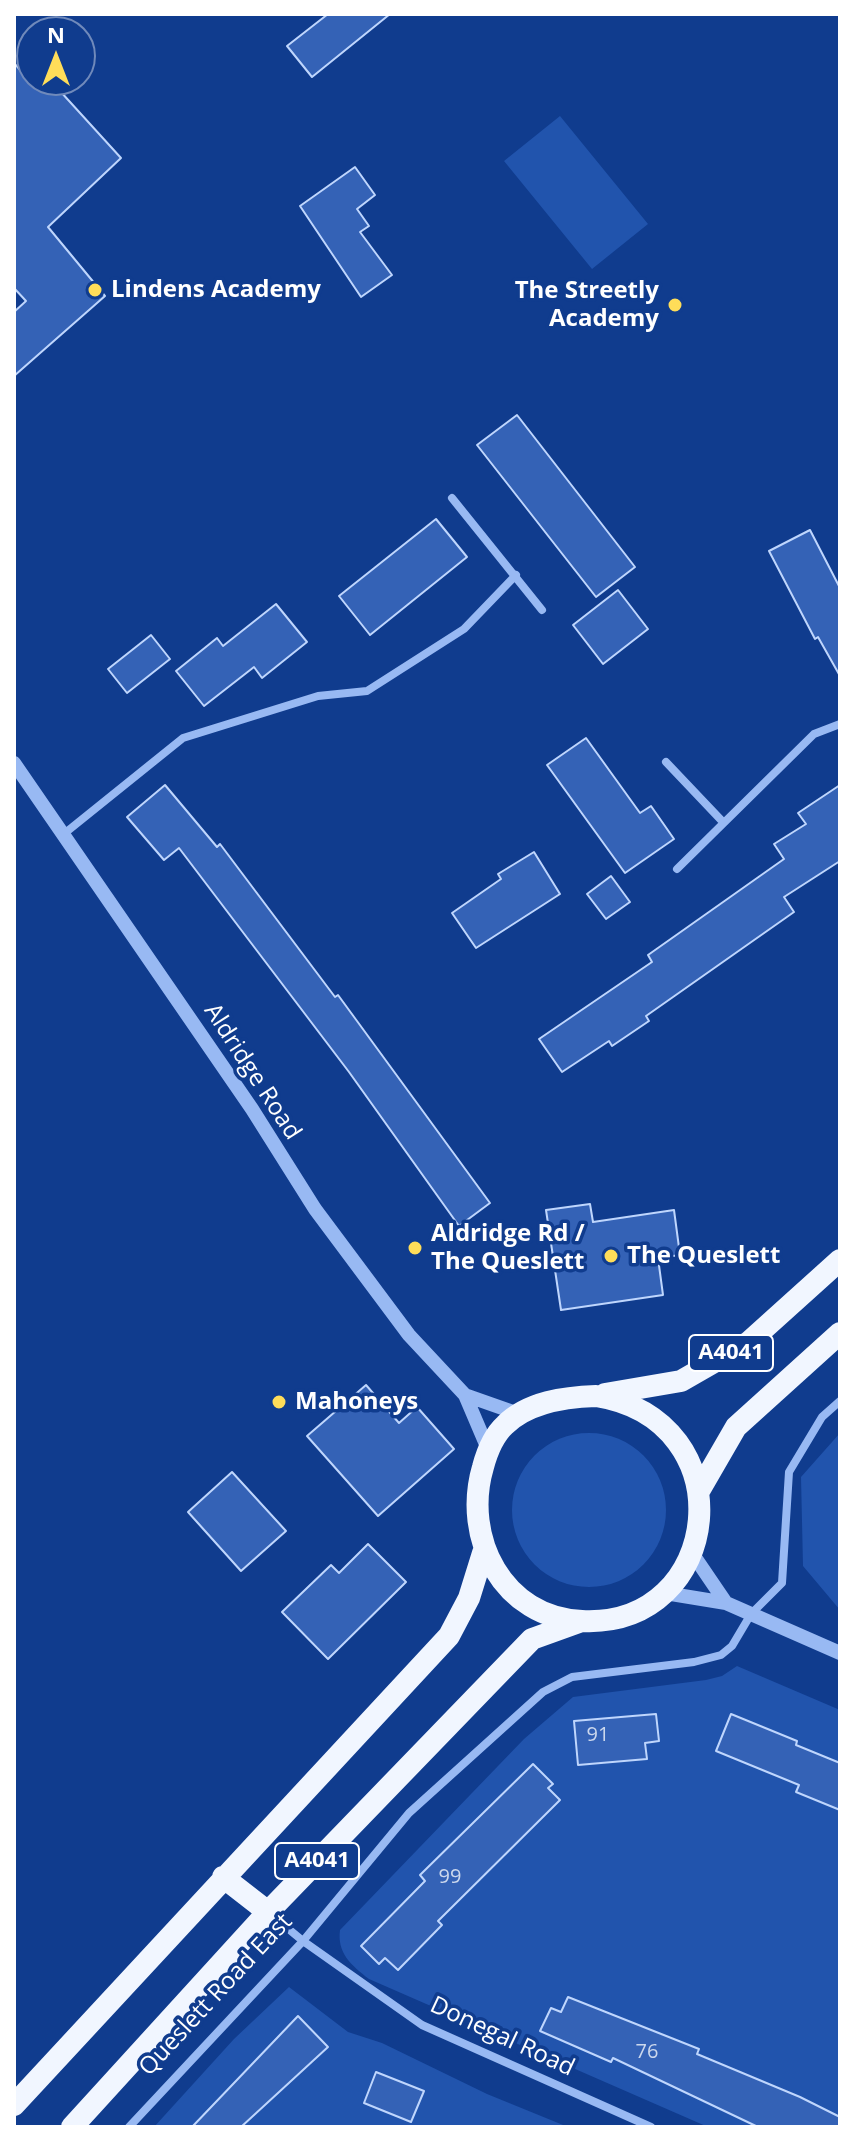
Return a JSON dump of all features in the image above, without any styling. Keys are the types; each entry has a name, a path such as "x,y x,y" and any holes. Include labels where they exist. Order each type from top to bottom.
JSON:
{"highway":[{"name":"A4041","path":"596,1396 681,1381 749,1342 840,1260"},
{"name":"A4041","path":"699,1491 736,1427 840,1333"},
{"path":"596,1396 634,1405 669,1430 691,1463 701,1510 692,1553 665,1593 621,1616 582,1621 543,1613 522,1601 494,1573 483,1553 478,1485 488,1449 504,1426 519,1414 559,1399 596,1396"},
{"name":"A4041","path":"14,2105 449,1636 469,1598 483,1553"},
{"name":"Queslett Road East","path":"72,2127 268,1912 532,1639 582,1621"},
{"path":"223,1877 268,1912"}],"street":[{"path":"452,498 542,610"},
{"path":"65,833 183,738 318,696 367,691 464,629 516,575"},
{"path":"677,869 722,821 814,734 840,724"},
{"path":"666,762 722,821"},
{"name":"Aldridge Road","path":"14,763 252,1109 315,1209 409,1335 465,1395 488,1449"},
{"name":"Aldridge Road","path":"465,1395 519,1414"},
{"name":"Queslett Road East","path":"129,2127 303,1941 409,1813 543,1692 572,1677 694,1662 721,1655 732,1646 751,1614 782,1583 789,1472 822,1417 840,1401"},
{"path":"692,1553 726,1603"},
{"path":"665,1593 726,1603 840,1653"},
{"name":"Donegal Road","path":"268,1912 303,1941 422,2025 651,2127"}],"shaded area":[{"path":"560,116 648,224 592,269 504,161"},
{"path":"589,1433 618,1439 643,1456 660,1481 666,1510 660,1539 643,1564 618,1581 589,1587 560,1581 535,1564 518,1539 512,1510 518,1481 535,1456 560,1439"},
{"path":"840,1433 840,1610 803,1566 801,1477"},
{"path":"737,1666 840,1710 840,2127 708,2127 369,1979 347,1958 341,1945 340,1930 524,1739 573,1697 706,1680 722,1676"},
{"path":"289,1987 348,2032 382,2043 487,2094 568,2127 154,2127 234,2039"}],"building":[{"path":"328,14 390,14 312,77 287,46"},
{"path":"14,63 16,96 65,96 121,158 48,227 105,296 14,376 14,312 26,301 14,288"},
{"path":"355,167 375,195 357,209 369,226 360,232 392,275 361,297 300,206"},
{"path":"517,415 635,567 596,597 477,445"},
{"path":"436,519 467,557 370,635 339,596"},
{"path":"810,530 840,588 840,676 818,637 815,639 769,551"},
{"path":"618,590 648,629 603,664 573,625"},
{"path":"276,604 307,642 262,678 254,667 204,706 176,671 217,638 223,646"},
{"path":"151,635 170,659 127,693 108,669"},
{"path":"586,738 640,813 651,806 674,839 625,873 547,765"},
{"path":"165,785 217,847 220,844 335,997 338,995 490,1203 459,1226 349,1072 179,848 164,860 127,817"},
{"path":"840,785 840,861 784,897 794,912 646,1016 649,1021 612,1046 609,1041 562,1072 539,1039 652,962 648,955 784,859 774,844 806,824 798,813"},
{"path":"534,852 560,894 476,948 452,913 501,879 498,874"},
{"path":"611,876 630,902 606,919 587,894"},
{"name":"The Queslett","path":"590,1204 593,1222 674,1210 680,1255 658,1258 663,1295 561,1310 546,1210"},
{"path":"366,1385 399,1423 417,1407 454,1449 378,1516 307,1436"},
{"path":"232,1472 286,1531 241,1571 188,1512"},
{"path":"368,1544 406,1582 328,1659 282,1612 331,1565 339,1573"},
{"path":"656,1714 659,1741 645,1743 647,1759 578,1765 574,1721"},
{"path":"731,1714 797,1741 796,1745 840,1763 840,1810 796,1792 799,1785 716,1751"},
{"path":"533,1764 553,1784 548,1788 560,1800 438,1921 442,1925 398,1970 385,1958 379,1964 361,1946 425,1881 420,1875"},
{"path":"568,1997 699,2049 697,2054 800,2097 840,2117 840,2127 758,2127 613,2058 611,2062 540,2031 551,2008 561,2012"},
{"path":"298,2016 328,2047 241,2127 192,2127"},
{"path":"376,2072 424,2091 411,2122 364,2103"}],"place":[{"name":"Lindens Academy","path":"95,290"},
{"name":"The Streetly Academy","path":"675,305"},
{"name":"Aldridge Rd / The Queslett","path":"415,1248"},
{"name":"The Queslett","path":"611,1256"},
{"name":"Mahoneys","path":"279,1402"}]}
